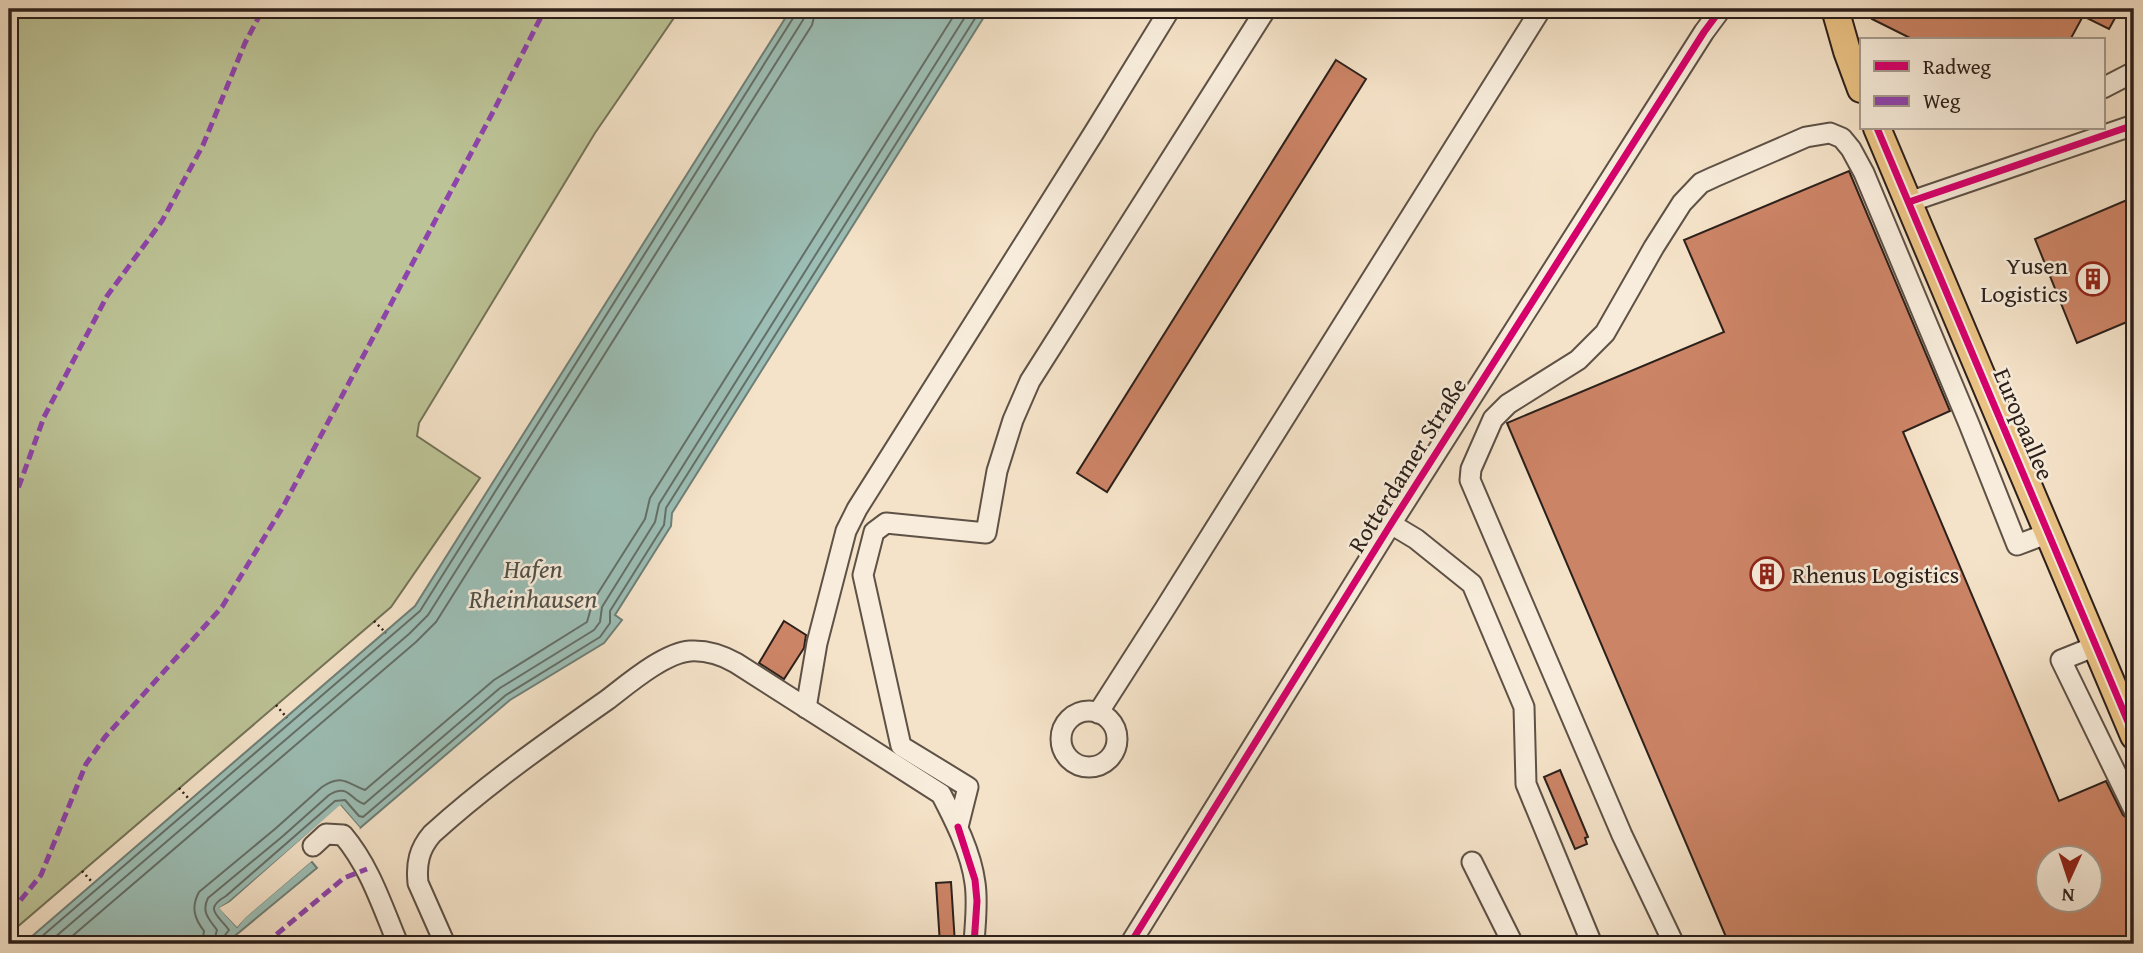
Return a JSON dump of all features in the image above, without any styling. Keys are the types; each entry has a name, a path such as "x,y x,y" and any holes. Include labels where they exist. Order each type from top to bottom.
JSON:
{"main road":[{"path":"1835,9 1860,86"},
{"name":"Europaallee","path":"1878,130 2134,736"}],"street":[{"path":"806,708 817,643 846,531 857,509 1170,9"},
{"path":"958,827 968,787 901,746 863,575 874,532 886,523 986,533 997,471 1013,420 1030,381 1266,9"},
{"path":"1098,713 1541,9"},
{"name":"Rotterdamer Straße","path":"1130,944 1391,524 1696,44 1721,9"},
{"path":"2104,87 2134,72"},
{"path":"1909,202 2104,131 2134,125"},
{"path":"1674,944 1622,835 1471,480 1471,469 1493,419 1507,404 1577,360 1605,333 1654,247 1682,204 1701,183 1806,137 1830,133 1842,138 1852,149 1864,173 2017,545 2049,533"},
{"path":"1391,524 1416,539 1472,584 1524,707 1526,784 1592,944"},
{"path":"2096,646 2062,660 2134,810"},
{"path":"444,944 418,883 418,861 425,842 450,817 540,747 645,672 671,657 689,651 721,654 941,794 958,827 975,880 977,901 974,944"},
{"path":"313,845 326,834 343,835 367,869 398,944"},
{"path":"1472,862 1513,944"}],"path":[{"path":"374,621 386,633"},
{"path":"276,705 287,718"},
{"path":"179,788 190,800"},
{"path":"82,871 93,883"}],"green space":[{"path":"9,9 680,9 595,133 419,423 417,436 480,478 391,607 9,934"}],"water":[{"name":"Hafen Rheinhausen","path":"791,9 989,9 672,513 671,526 615,615 622,620 604,643 510,700 360,828 341,806 220,908 237,927 311,861 317,868 225,944 23,944 415,606"}],"pier":[{"path":"340,805 360,828 358,831 340,810 225,909 237,922 309,858 314,859 237,927 219,908 230,902"}],"building":[{"path":"1877,9 2120,9 2109,29 2083,16 2071,38 1910,38 1872,19"},
{"path":"1336,60 1366,79 1107,492 1077,473"},
{"name":"Rhenus Logistics","path":"1849,171 1950,411 1903,432 2059,801 2106,781 2123,815 2131,821 2134,830 2134,944 1729,944 1507,423 1724,332 1684,240"},
{"name":"Yusen Logistics","path":"2134,197 2134,319 2077,343 2035,239"},
{"path":"784,621 806,635 804,648 784,679 759,663"},
{"path":"1560,770 1588,837 1585,838 1587,844 1575,849 1544,777"},
{"path":"951,882 955,944 940,944 936,883"}],"marked path":[{"path":"9,531 10,511 44,417 107,296 162,221 203,145 245,43 263,9"},
{"path":"9,909 15,907 41,875 86,764 105,737 222,607 284,505 545,9"},
{"path":"265,944 344,878 367,869"}],"cycle path":[{"path":"1130,944 1391,524 1721,9"},
{"path":"1909,202 2134,125"},
{"path":"1878,130 2134,736"},
{"path":"958,827 975,880 977,901 974,944"}],"place":[{"name":"Yusen Logistics","path":"2093,279"},
{"name":"Rhenus Logistics","path":"1767,574"}]}
